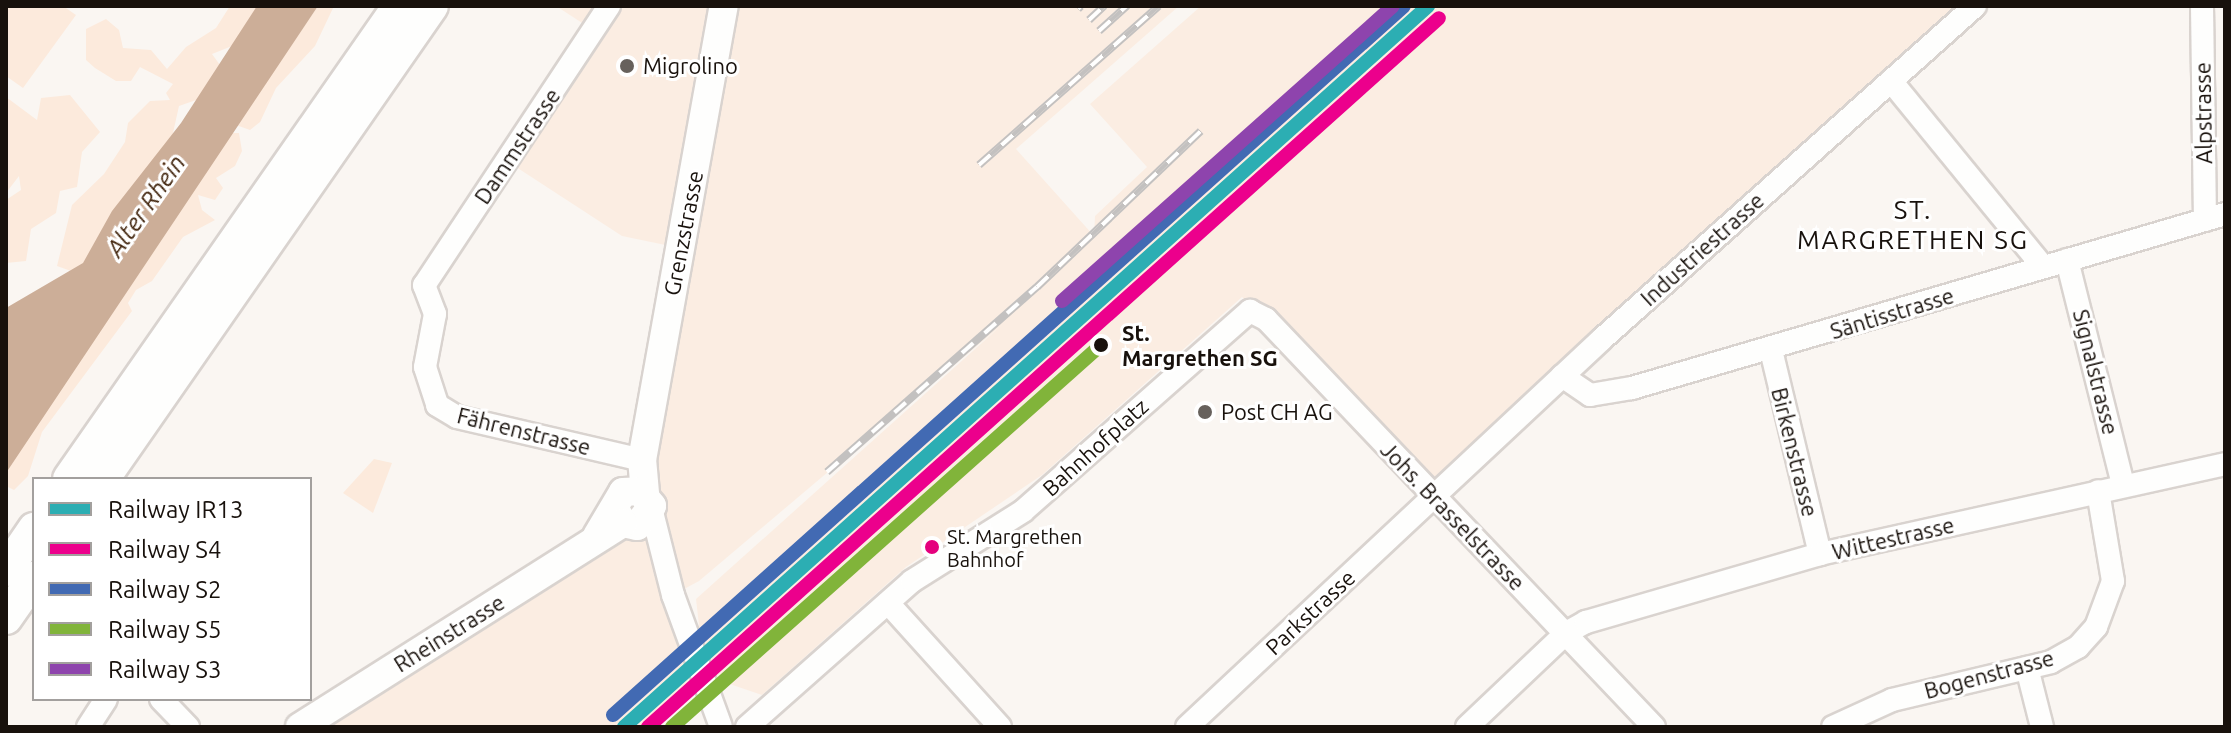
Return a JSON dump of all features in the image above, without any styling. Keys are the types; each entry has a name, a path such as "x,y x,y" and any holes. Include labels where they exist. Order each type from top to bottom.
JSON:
{"highway":[{"path":"70,477 399,6"},
{"path":"104,477 432,6"},
{"path":"6,570 32,532"},
{"path":"6,618 32,581"}],"main road":[{"name":"Grenzstrasse","path":"636,514 642,460 724,6"},
{"name":"Rheinstrasse","path":"300,727 636,514"}],"street":[{"name":"Dammstrasse","path":"424,285 609,6"},
{"name":"Industriestrasse","path":"1433,495 1975,6"},
{"name":"Alpstrasse","path":"2202,6 2215,217"},
{"path":"1891,81 2043,267"},
{"name":"Säntisstrasse","path":"1562,376 1584,393 1599,395 1771,350 2215,217"},
{"name":"Signalstrasse","path":"2067,260 2123,485"},
{"name":"Fährenstrasse","path":"424,285 435,314 426,387 437,405 457,417 642,460"},
{"name":"Johs. Brasselstrasse","path":"1250,311 1266,319 1654,727"},
{"name":"Bahnhofplatz","path":"747,727 929,569 1004,527 1250,311"},
{"name":"Birkenstrasse","path":"1771,350 1820,554"},
{"name":"Wittestrasse","path":"1566,633 1820,554 2225,464"},
{"name":"Bogenstrasse","path":"1833,727 1892,700 2027,668 2078,647 2106,608 2112,569 2098,491"},
{"name":"Parkstrasse","path":"1187,727 1433,495"},
{"name":"Grenzstrasse","path":"636,514 721,727"},
{"path":"888,603 1000,727"},
{"path":"1467,727 1566,633"},
{"path":"2027,668 2042,727"},
{"path":"88,727 105,701"},
{"path":"163,701 188,727"}],"shaded area":[{"path":"6,6 63,6 76,15 23,88 6,76"},
{"path":"230,6 266,6 242,42 212,54 220,65 199,99 179,106 171,142 86,263 71,271 57,266 72,205 104,174 125,142 128,123 150,101 170,100 166,93 173,84 140,67 131,81 116,81 95,68 86,60 86,29 106,19 119,30 123,48 151,50 167,69 186,47 216,28"},
{"path":"318,6 334,6 315,46 276,88 260,122 250,130 236,125"},
{"path":"556,6 1179,6 1016,149 1094,236 1095,216 1147,167 1090,104 1201,6 1975,6 1433,495 1242,297 1042,475 906,567 762,695 712,678 655,727 300,727 650,499 680,248 622,236 507,161 593,30","holes":["1003,324 696,599 699,625 689,639 673,595 699,581"]},
{"path":"70,95 100,132 82,152 77,187 60,191 56,213 31,229 26,261 6,263 6,200 21,190 19,176 6,193 6,97 37,120 41,98"},
{"path":"231,133 239,133 242,151 235,166 216,178 223,188 215,200 198,195 202,210 215,220 183,237 152,281 136,290 128,303 132,311 42,432 28,476 14,490 6,486 6,335 70,376"},
{"path":"374,459 392,463 373,513 343,493"}],"water":[{"name":"Alter Rhein","path":"257,6 318,6 6,473 6,308 83,263 112,211 181,123"}],"railway":[{"path":"1078,9 1081,6"},
{"path":"1089,20 1104,6"},
{"path":"1099,31 1127,6"},
{"path":"979,165 1159,6"},
{"path":"827,472 1037,287 1201,131"}],"rail line":[{"name":"S3","path":"1062,301 1393,6"},
{"name":"S2","path":"613,715 1404,6"},
{"name":"IR13","path":"624,727 1428,6"},
{"name":"S4","path":"648,727 1439,18"},
{"name":"S5","path":"672,727 1101,345"}],"place":[{"name":"Migrolino","path":"627,66"},
{"name":"St. Margrethen SG","path":"1101,345"},
{"name":"Post CH AG","path":"1205,412"},
{"name":"St. Margrethen Bahnhof","path":"932,547"}],"district":[{"name":"ST. MARGRETHEN SG","path":"1913,225"}]}
